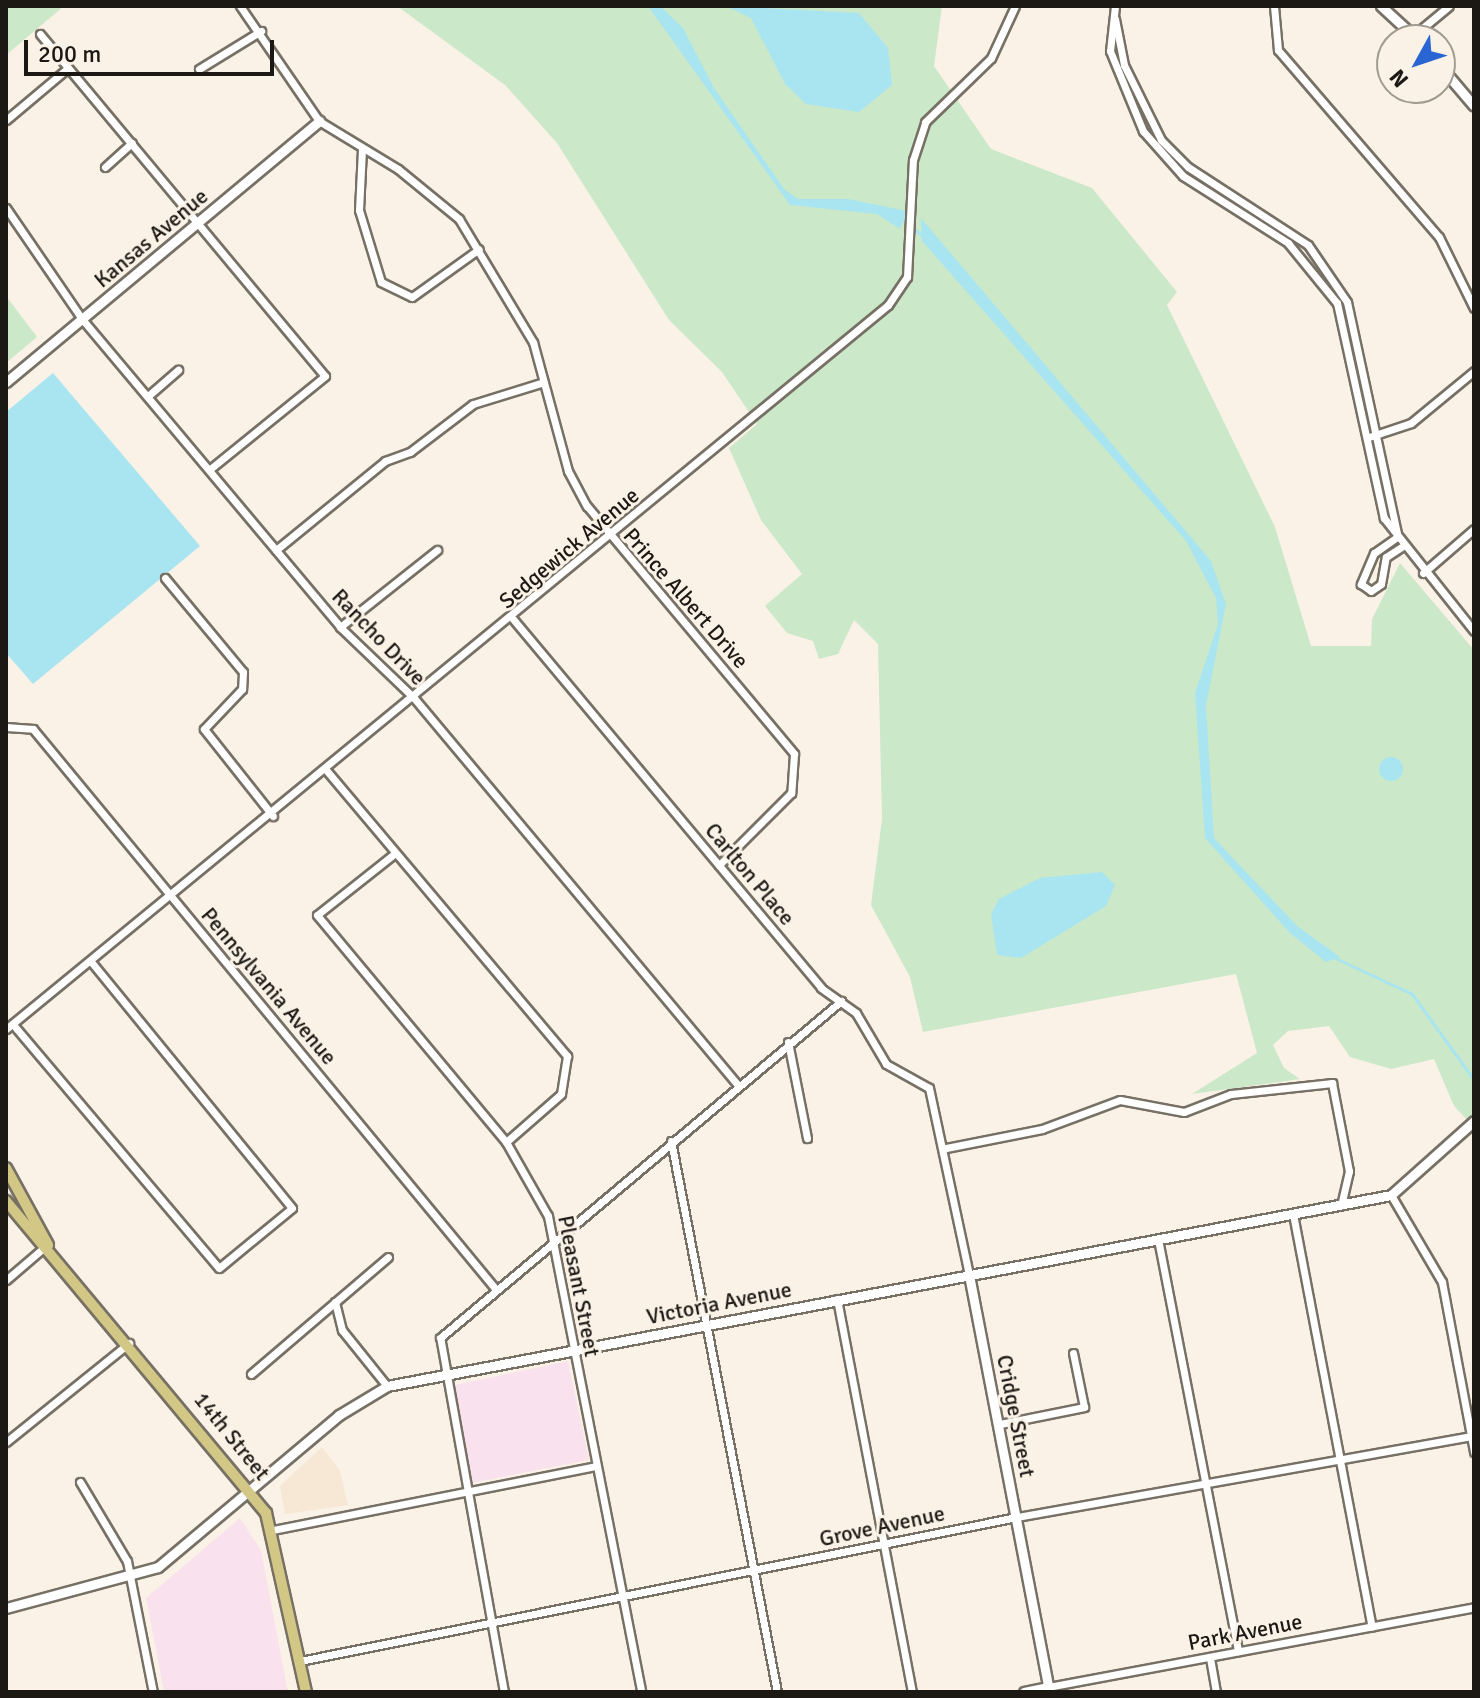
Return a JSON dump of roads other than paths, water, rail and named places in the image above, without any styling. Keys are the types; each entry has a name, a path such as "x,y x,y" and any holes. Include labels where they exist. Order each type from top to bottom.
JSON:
{"main road":[{"name":"14th Street","path":"6,1168 48,1245"},
{"name":"14th Street","path":"6,1201 48,1245 252,1491 273,1530 306,1692"}],"street":[{"name":"Prince Albert Drive","path":"240,6 261,31 319,121 435,196 479,249 533,342 568,471 609,536 794,754 791,793 719,865"},
{"name":"Sedgewick Avenue","path":"16,1028 513,619 897,296 913,228 913,160 925,122 991,58 1015,6"},
{"path":"1115,6 1117,76 1163,156 1288,243 1337,303 1363,439 1384,518 1423,573 1474,631"},
{"path":"1274,6 1278,50 1439,237 1474,308"},
{"path":"1381,6 1401,24"},
{"path":"1430,24 1449,6"},
{"path":"1114,17 1124,65 1161,140 1188,167 1308,245 1338,287 1356,324 1374,436 1397,537"},
{"path":"199,69 261,31"},
{"path":"40,34 325,376 210,469"},
{"path":"6,120 68,68"},
{"path":"1456,85 1474,106"},
{"name":"Kansas Avenue","path":"6,382 319,121"},
{"path":"105,167 132,143"},
{"path":"362,149 359,210 367,248 389,289 412,297 428,291 479,249"},
{"name":"Rancho Drive","path":"6,208 82,319 340,627 414,698 737,1084"},
{"path":"148,396 178,370"},
{"path":"1363,439 1411,423 1474,371"},
{"path":"276,550 385,461 420,445 473,404 544,382"},
{"path":"1423,573 1474,529"},
{"path":"1397,537 1374,553 1361,584 1371,591 1381,584 1386,557 1403,546"},
{"path":"340,627 437,550"},
{"path":"165,578 243,672 242,689 204,729 273,816"},
{"name":"Carlton Place","path":"513,619 821,988 841,1001 886,1064 929,1088 946,1148"},
{"name":"Pennsylvania Avenue","path":"6,727 33,729 494,1287"},
{"path":"327,771 567,1056 561,1094 506,1142"},
{"name":"Pleasant Street","path":"394,854 317,915 506,1142 533,1181 554,1238 641,1692"},
{"path":"6,1029 16,1028 219,1268 292,1208 92,963"},
{"path":"504,1692 438,1351 445,1330 737,1084 841,1001"},
{"path":"788,1042 807,1138"},
{"path":"946,1148 1042,1129 1120,1100 1184,1112 1231,1094 1332,1083 1349,1187 1341,1205"},
{"name":"Victoria Avenue","path":"6,1608 133,1578 167,1562 339,1415 387,1386 1391,1195 1415,1180 1474,1121"},
{"path":"671,1141 777,1692"},
{"name":"Cridge Street","path":"946,1148 1048,1690"},
{"path":"1391,1195 1442,1282 1474,1452"},
{"path":"1293,1214 1372,1627"},
{"path":"1158,1239 1238,1651"},
{"path":"6,1280 48,1245"},
{"path":"251,1374 388,1257"},
{"path":"837,1299 912,1692"},
{"path":"335,1302 342,1330 387,1386"},
{"path":"6,1442 129,1343"},
{"path":"1000,1424 1084,1407 1073,1353"},
{"name":"Grove Avenue","path":"300,1661 1017,1517 1472,1436"},
{"path":"273,1530 596,1466"},
{"path":"80,1482 118,1538 133,1578 153,1692"},
{"name":"Park Avenue","path":"1024,1692 1048,1690 1474,1607"},
{"path":"1210,1658 1216,1692"}],"water":[{"path":"648,6 660,6 683,28 714,88 784,189 798,199 848,199 907,211 900,229 877,214 790,205"},
{"path":"726,6 859,13 888,48 892,85 859,112 806,104 785,84 751,18"},
{"path":"921,218 1211,561 1226,604 1206,706 1214,838 1297,926 1340,957 1326,962 1290,933 1205,838 1195,693 1218,624 1216,598 1186,541 922,241"},
{"path":"53,373 200,546 33,684 6,653 6,412"},
{"path":"1391,757 1400,760 1403,769 1400,778 1391,781 1382,778 1379,769 1382,760"},
{"path":"1102,872 1115,885 1106,906 1021,958 997,955 991,914 999,899 1040,878"}],"waterway":[{"path":"903,220 925,238"},
{"path":"1331,956 1412,994 1474,1080"}]}
